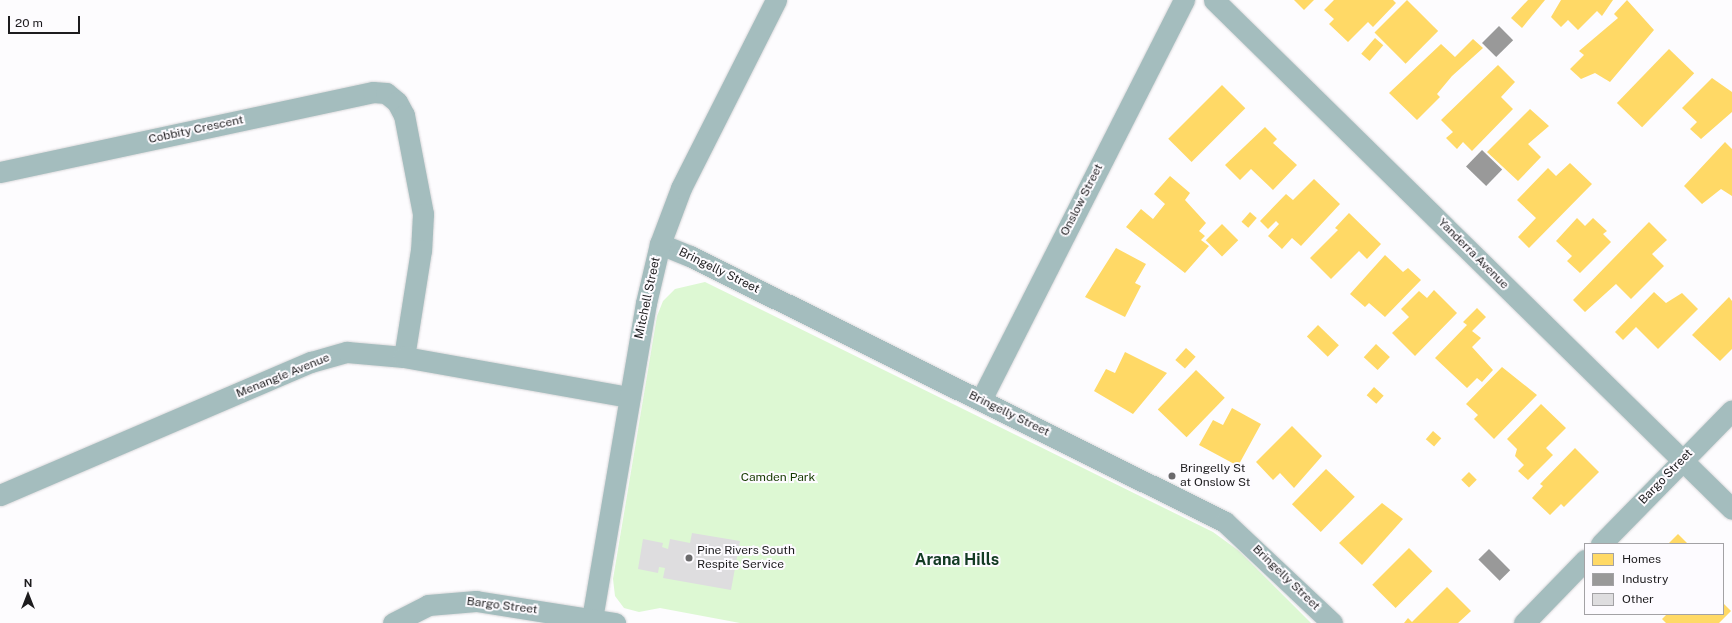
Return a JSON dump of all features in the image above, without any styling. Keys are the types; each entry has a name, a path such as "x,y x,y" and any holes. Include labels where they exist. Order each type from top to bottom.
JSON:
{"street":[{"name":"Mitchell Street","path":"592,619 629,397 660,244 682,188 776,0"},
{"name":"Onslow Street","path":"981,400 1184,0"},
{"name":"Yanderra Avenue","path":"1214,0 1732,509"},
{"name":"Cobbity Crescent","path":"0,172 373,92 397,90 404,115 423,214 421,250 404,357"},
{"name":"Bringelly Street","path":"660,244 690,256 1225,522 1332,623"},
{"name":"Menangle Avenue","path":"0,495 316,360 347,352 404,357 629,397"},
{"name":"Bargo Street","path":"1602,543 1732,410"},
{"path":"1524,623 1584,561"},
{"name":"Bargo Street","path":"393,623 428,605 452,601 476,600 615,623"}],"green space":[{"name":"Camden Park","path":"705,282 1213,532 1239,551 1311,623 740,623 660,608 639,612 624,608 615,596 613,579 657,316 663,301 675,289"}],"building: Homes":[{"path":"1294,0 1314,0 1304,10"},
{"path":"1334,0 1393,0 1396,3 1373,27 1368,22 1348,42 1329,24 1334,19 1324,10"},
{"path":"1407,0 1438,31 1406,64 1374,33"},
{"path":"1528,0 1545,0 1522,28 1511,18"},
{"path":"1561,0 1613,0 1602,16 1597,11 1578,30 1568,20 1561,27 1551,17"},
{"path":"1627,0 1654,30 1610,82 1595,73 1581,79 1570,69 1584,55 1579,51 1618,18 1614,14"},
{"path":"1375,38 1383,45 1370,61 1361,54"},
{"path":"1473,39 1483,48 1452,76 1437,94 1440,97 1417,120 1389,93 1441,44 1455,57"},
{"path":"1669,49 1694,73 1642,127 1617,103"},
{"path":"1498,65 1515,82 1501,97 1513,109 1472,151 1463,142 1457,149 1446,138 1453,132 1441,120"},
{"path":"1712,78 1732,92 1732,112 1701,139 1690,129 1697,122 1682,108"},
{"path":"1222,85 1245,108 1192,162 1168,139"},
{"path":"1530,109 1549,126 1528,144 1541,157 1518,181 1487,152"},
{"path":"1265,127 1277,139 1273,143 1297,165 1273,190 1251,169 1240,180 1225,165"},
{"path":"1725,142 1732,149 1732,196 1721,189 1702,204 1684,186"},
{"path":"1570,163 1592,184 1529,248 1518,237 1536,218 1517,200 1548,168 1556,176"},
{"path":"1170,176 1190,193 1185,200 1206,223 1199,231 1205,236 1201,240 1209,246 1185,273 1126,227 1141,209 1153,219 1165,204 1154,194"},
{"path":"1314,179 1340,204 1301,246 1292,238 1282,249 1268,236 1279,224 1276,221 1268,229 1260,221 1286,194 1293,200"},
{"path":"1250,212 1257,218 1248,228 1241,222"},
{"path":"1349,213 1381,244 1367,259 1359,251 1331,279 1310,258 1338,230 1335,228"},
{"path":"1577,218 1585,226 1593,218 1607,231 1603,234 1611,242 1580,273 1567,261 1572,256 1556,241"},
{"path":"1649,222 1667,240 1652,254 1664,266 1631,299 1616,284 1585,312 1573,300"},
{"path":"1222,224 1238,240 1222,257 1206,240"},
{"path":"1116,248 1146,264 1135,283 1141,286 1125,317 1085,297"},
{"path":"1385,255 1403,272 1408,268 1421,280 1385,317 1369,303 1365,307 1350,294"},
{"path":"1434,290 1457,313 1415,356 1392,333 1409,317 1401,309 1419,291 1427,298"},
{"path":"1654,292 1666,303 1682,293 1698,309 1658,349 1636,327 1623,340 1615,332"},
{"path":"1729,297 1732,301 1732,349 1720,361 1692,335"},
{"path":"1477,308 1486,317 1472,331 1481,338 1472,347 1493,370 1482,382 1477,378 1467,388 1435,358 1467,325 1463,322"},
{"path":"1318,325 1339,345 1328,357 1307,337"},
{"path":"1376,344 1390,357 1378,370 1364,357"},
{"path":"1186,348 1196,357 1185,369 1175,360"},
{"path":"1125,352 1167,373 1133,414 1094,391 1106,369 1115,373"},
{"path":"1502,367 1537,395 1494,439 1474,419 1478,415 1466,404"},
{"path":"1196,370 1225,398 1187,437 1158,410"},
{"path":"1374,387 1384,396 1376,404 1367,395"},
{"path":"1541,404 1566,428 1546,448 1553,455 1528,480 1518,471 1524,465 1515,456 1517,449 1507,439"},
{"path":"1232,408 1261,424 1238,466 1199,445 1213,420 1223,425"},
{"path":"1292,426 1322,456 1294,488 1280,473 1273,480 1256,462"},
{"path":"1433,431 1441,438 1434,447 1426,439"},
{"path":"1575,448 1599,472 1564,507 1561,504 1550,515 1532,498 1543,486 1540,484"},
{"path":"1326,469 1355,497 1321,532 1292,504"},
{"path":"1469,472 1477,480 1469,488 1461,480"},
{"path":"1382,503 1403,519 1362,565 1339,543"},
{"path":"1678,534 1687,543 1669,543"},
{"path":"1409,548 1432,571 1396,608 1372,585"},
{"path":"1447,587 1471,611 1458,623 1404,623 1408,618 1412,622"},
{"path":"1724,604 1731,611 1719,623 1666,623 1662,619 1666,615 1724,615"}],"building: Industry":[{"path":"1499,26 1513,40 1496,57 1482,43"},
{"path":"1482,150 1502,169 1486,186 1466,167"},
{"path":"1489,549 1510,570 1500,581 1478,560"}],"building: Other":[{"name":"Pine Rivers South Respite Service","path":"692,533 740,541 731,590 663,578 665,568 659,567 658,573 638,569 643,539 663,543 662,547 668,549 670,539 690,543"}],"place":[{"name":"Bringelly St at Onslow St","path":"1172,476"},
{"name":"Pine Rivers South Respite Service","path":"689,558"}],"district":[{"name":"Arana Hills","path":"957,560"}]}
